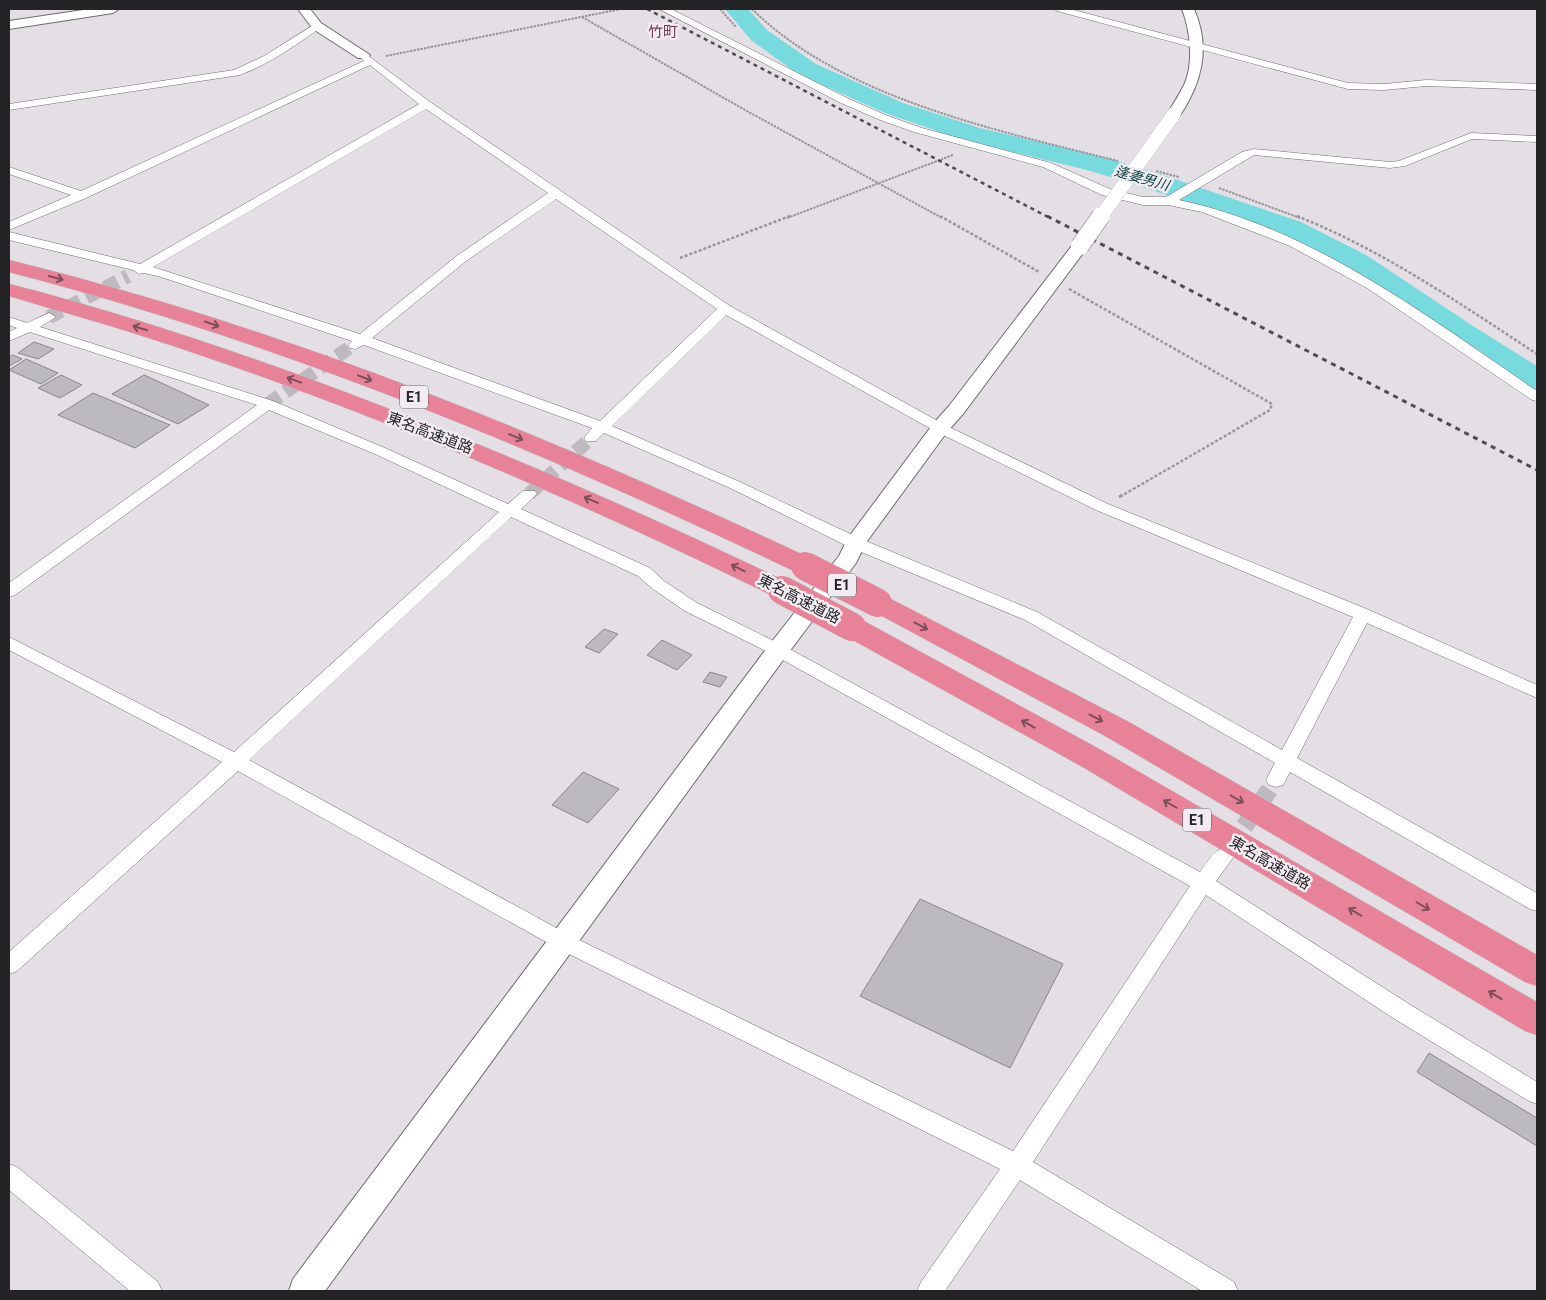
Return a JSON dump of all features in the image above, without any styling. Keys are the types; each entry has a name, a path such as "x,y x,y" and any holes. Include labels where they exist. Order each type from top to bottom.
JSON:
{"highway":[{"name":"東名高速道路","path":"9,266 194,318 319,360 490,426 611,477 805,566 1117,730 1537,972"},
{"name":"東名高速道路","path":"9,290 163,335 273,373 455,442 596,502 782,590 1091,758 1537,1020"}],"street":[{"path":"9,25 113,9"},
{"path":"304,9 317,26 368,58 426,104 725,310 940,428 1102,507 1363,614 1537,692"},
{"path":"664,9 845,101 918,130 1047,165 1106,192 1143,201 1173,198 1253,226 1294,243 1380,290 1537,397"},
{"path":"1060,9 1348,86 1384,87 1426,83 1472,83 1537,87"},
{"path":"305,1291 778,650 849,558 855,543 940,428 956,410 1080,246 1174,114 1193,79 1195,63 1194,28 1188,9"},
{"path":"9,107 236,73 254,67 268,59 317,26"},
{"path":"9,226 82,195 368,58"},
{"path":"128,276 426,104"},
{"path":"1173,198 1254,152 1390,165 1401,164 1471,136 1537,139"},
{"path":"9,170 82,195"},
{"path":"358,343 462,258 556,193"},
{"path":"9,236 144,268 358,343 493,386 596,432 735,485 855,543 1031,616 1537,903"},
{"path":"596,432 725,310"},
{"path":"9,337 27,326 49,317"},
{"path":"9,321 268,404 380,451 644,572 660,588 711,619 778,650 1203,883 1393,1005 1537,1094"},
{"path":"9,591 268,404"},
{"path":"9,965 529,494"},
{"path":"1276,780 1363,614"},
{"path":"9,643 236,761 564,942 1017,1165 1225,1291"},
{"path":"930,1291 1017,1165 1203,883 1225,855"},
{"path":"9,1175 149,1291"}],"path":[{"path":"368,58 621,9"},
{"path":"752,9 794,44 876,88 928,110 980,126 1123,162"},
{"path":"582,17 745,110 1046,276"},
{"path":"662,265 977,146"},
{"path":"1152,170 1255,200 1326,229 1390,260 1537,354"},
{"path":"1067,288 1272,404 1270,410 1102,507"}],"building":[{"path":"34,342 54,349 38,359 18,353"},
{"path":"13,355 22,359 9,366 9,357"},
{"path":"26,359 58,373 41,384 9,370"},
{"path":"61,375 82,385 60,398 38,388"},
{"path":"144,375 209,405 178,424 112,394"},
{"path":"93,393 170,425 135,448 58,415"},
{"path":"604,629 618,634 599,653 585,647"},
{"path":"662,640 692,655 677,670 647,655"},
{"path":"710,672 727,677 720,687 703,682"},
{"path":"583,772 619,789 588,823 552,805"},
{"path":"920,899 1063,964 1010,1068 860,996"},
{"path":"1429,1053 1537,1118 1537,1146 1417,1072"}],"waterway":[{"name":"逢妻男川","path":"736,9 759,35 807,69 894,108 972,134 1096,164 1147,179 1291,228 1355,261 1462,333 1537,380"}],"tunnel":[{"path":"49,317 128,276"},
{"path":"268,404 352,346"},
{"path":"529,494 591,438"},
{"path":"1229,849 1276,780"}],"railway":[{"path":"647,9 1050,218"},
{"path":"1047,216 1537,470"}],"district":[{"name":"竹町","path":"663,32"}]}
